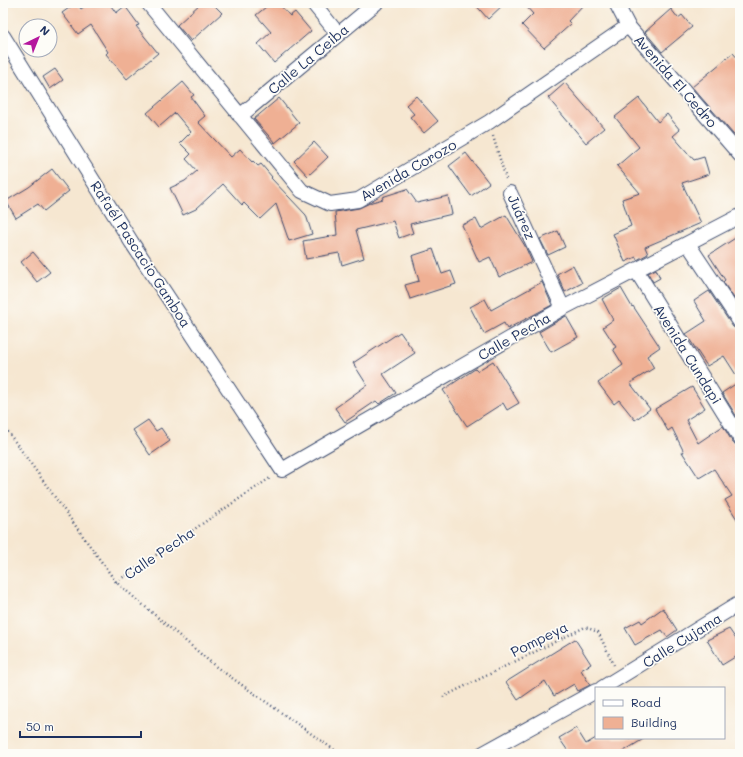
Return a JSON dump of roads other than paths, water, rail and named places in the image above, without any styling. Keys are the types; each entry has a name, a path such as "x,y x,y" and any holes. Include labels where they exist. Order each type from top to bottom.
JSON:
{"street":[{"name":"Avenida Corozo","path":"148,3 302,191 330,204 358,200 489,122 628,26"},
{"path":"313,3 338,34"},
{"name":"Calle La Ceiba","path":"240,116 376,3"},
{"name":"Avenida El Cedro","path":"616,3 628,26 740,155"},
{"name":"Rafaél Pascacio Gamboa","path":"3,36 132,243 287,467"},
{"name":"Juárez","path":"510,193 563,308"},
{"name":"Calle Pecha","path":"287,467 563,308 740,216"},
{"path":"688,244 740,322"},
{"name":"Avenida Cundapi","path":"636,270 740,438"},
{"name":"Calle Cujama","path":"604,687 740,603"},
{"path":"482,754 595,692"}]}
